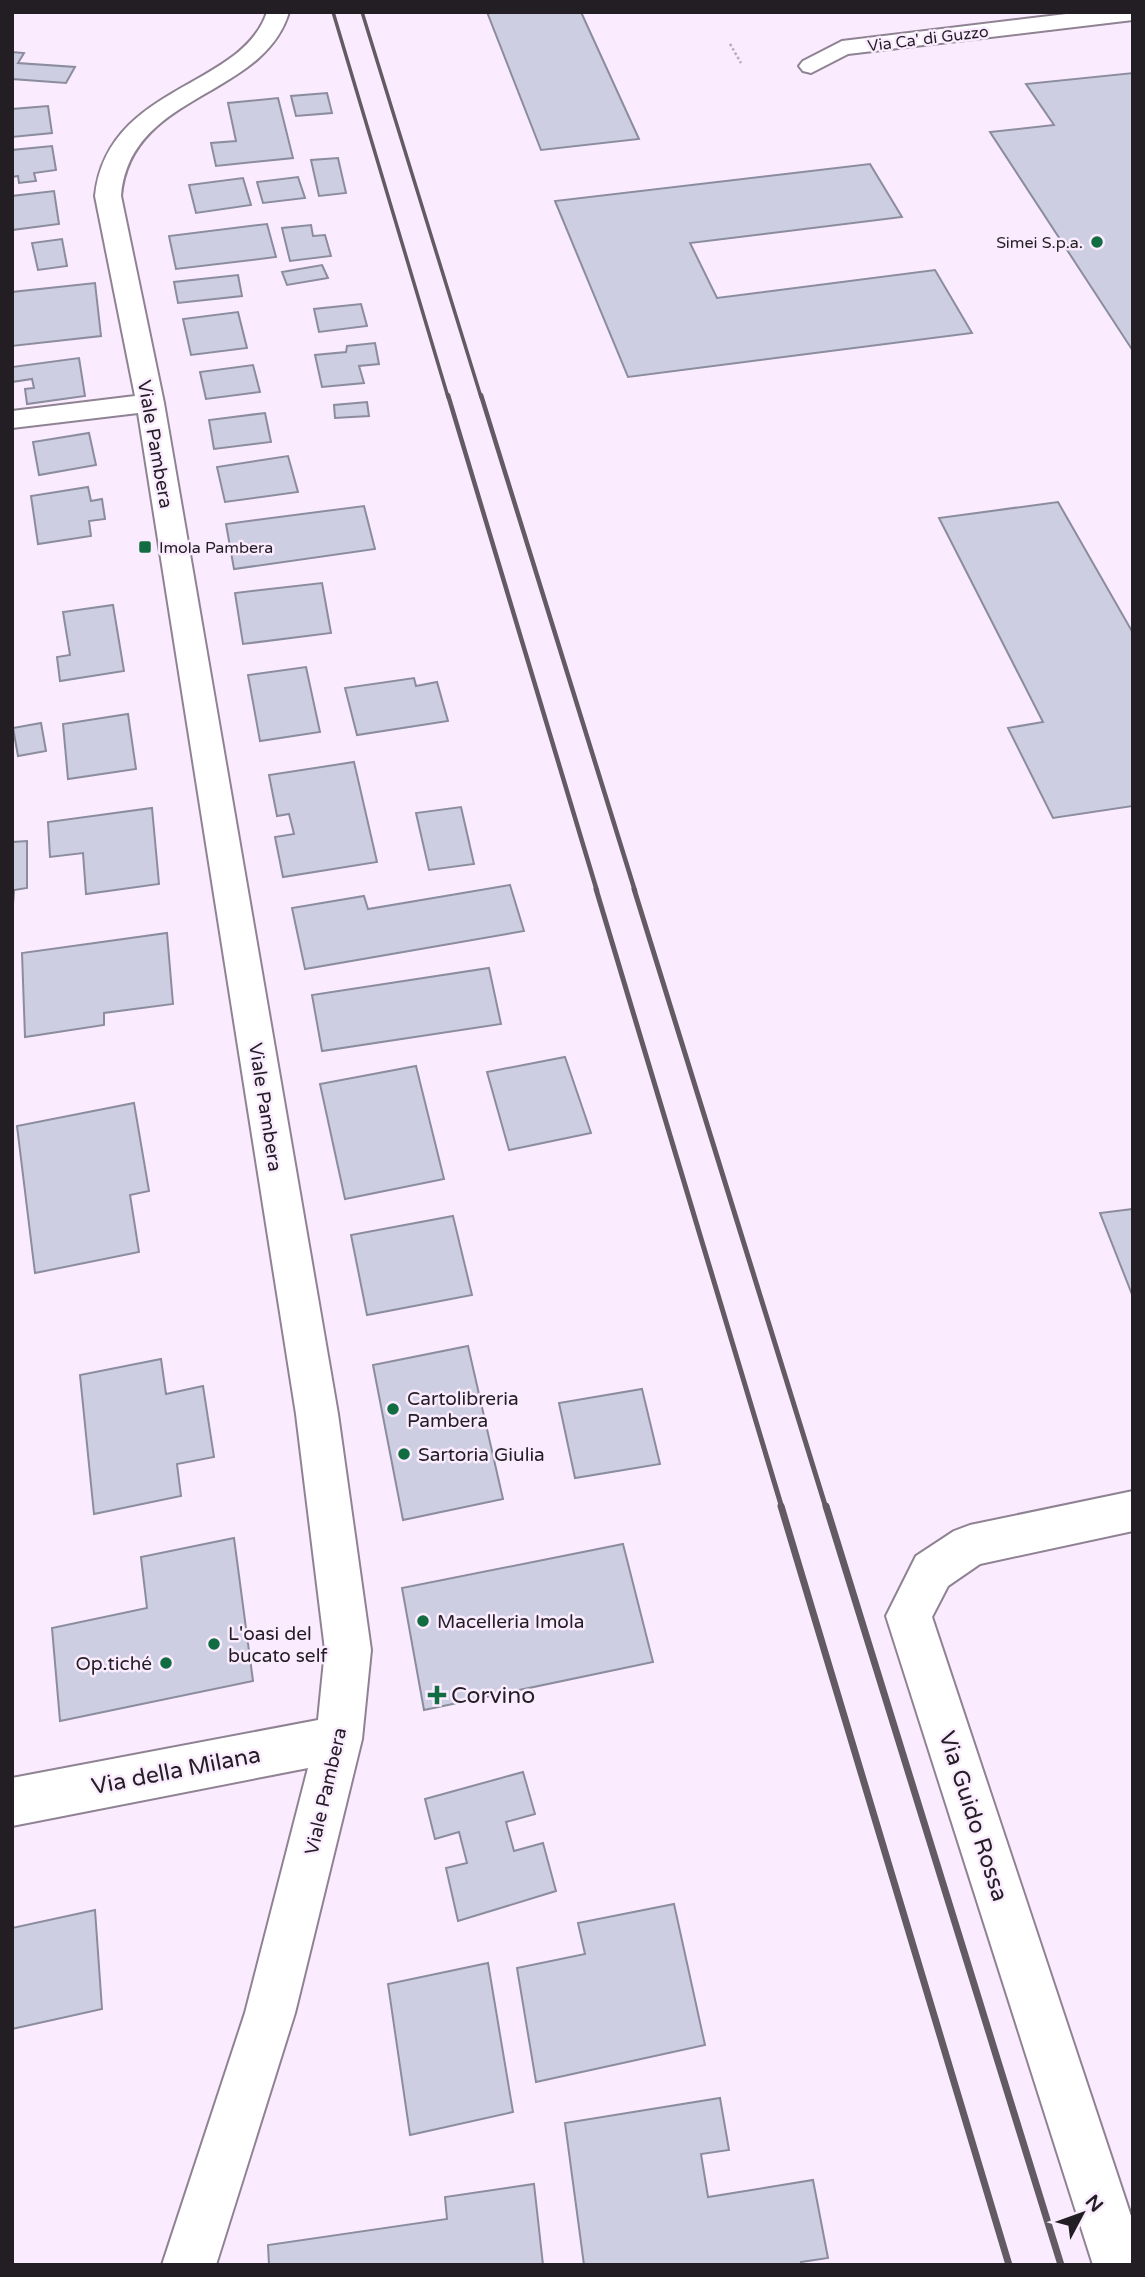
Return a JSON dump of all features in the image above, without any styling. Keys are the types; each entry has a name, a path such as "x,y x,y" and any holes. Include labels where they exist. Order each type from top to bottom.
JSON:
{"street":[{"name":"Viale Pambera","path":"188,2265 270,2013 339,1739 348,1650 317,1414 150,403 108,196 111,171 124,147 147,122 175,100 251,53 271,33 278,12"},
{"name":"Via Ca' di Guzzo","path":"811,66 842,48 1133,13"},
{"path":"12,420 150,403"},
{"name":"Via Guido Rossa","path":"1119,2265 909,1616 932,1571 970,1546 1133,1511"},
{"name":"Via della Milana","path":"12,1802 339,1739"}],"path":[{"path":"730,44 741,63"}],"building":[{"path":"487,12 581,12 639,139 541,150"},
{"path":"12,52 24,53 18,63 75,67 66,83 12,79"},
{"name":"Simei S.p.a.","path":"1133,73 1133,351 990,132 1054,125 1026,84"},
{"path":"327,93 332,113 296,116 291,96"},
{"path":"278,98 293,158 216,166 211,143 236,141 228,103"},
{"path":"48,106 52,133 12,137 12,109"},
{"path":"52,146 56,170 34,173 36,181 19,183 18,176 12,177 12,150"},
{"path":"338,158 346,193 319,196 311,160"},
{"path":"870,164 902,217 690,243 717,298 935,270 972,333 628,377 555,201"},
{"path":"298,177 305,198 263,203 257,182"},
{"path":"243,178 251,205 196,213 189,185"},
{"path":"54,191 59,224 12,230 12,196"},
{"path":"267,224 276,257 176,269 169,236"},
{"path":"311,225 313,236 325,235 331,256 290,261 282,228"},
{"path":"62,239 67,266 38,270 32,243"},
{"path":"322,265 328,278 287,285 282,272"},
{"path":"238,275 242,296 178,303 174,282"},
{"path":"95,283 101,336 12,346 12,292"},
{"path":"361,304 367,326 319,332 314,309"},
{"path":"238,312 247,348 191,355 183,319"},
{"path":"375,343 379,364 359,366 364,383 322,387 315,355 346,352 347,346"},
{"path":"79,358 85,396 27,404 25,389 34,388 32,379 12,382 12,367"},
{"path":"253,365 260,392 206,399 200,372"},
{"path":"367,402 369,416 335,418 334,405"},
{"path":"265,413 271,442 214,449 209,420"},
{"path":"89,433 96,465 39,475 33,442"},
{"path":"288,456 298,492 225,502 217,467"},
{"path":"88,487 91,501 102,499 105,519 89,521 91,536 38,544 31,496"},
{"path":"1058,502 1133,633 1133,806 1053,818 1008,728 1043,722 939,518"},
{"path":"364,506 375,549 234,569 226,524"},
{"path":"322,583 331,633 243,644 235,593"},
{"path":"113,605 124,671 60,681 57,657 70,655 63,612"},
{"path":"306,667 320,732 260,741 248,675"},
{"path":"414,678 416,686 437,682 448,721 357,735 345,688"},
{"path":"128,714 136,769 68,779 63,724"},
{"path":"41,723 46,751 18,756 13,728"},
{"path":"354,762 377,862 283,877 275,837 294,834 289,814 277,816 269,775"},
{"path":"461,807 474,864 429,870 416,813"},
{"path":"152,808 159,884 86,894 83,853 50,857 48,822"},
{"path":"27,841 27,888 14,890 12,919 12,842"},
{"path":"510,885 524,931 305,969 292,908 364,896 368,909"},
{"path":"167,933 173,1004 104,1013 104,1025 25,1037 22,953"},
{"path":"489,968 501,1024 322,1051 312,995"},
{"path":"565,1057 591,1133 509,1150 487,1072"},
{"path":"416,1066 444,1179 345,1199 320,1084"},
{"path":"134,1103 149,1191 130,1195 139,1252 35,1273 17,1126"},
{"path":"1133,1209 1133,1297 1100,1213"},
{"path":"453,1216 472,1295 367,1315 351,1235"},
{"path":"468,1346 503,1499 403,1520 373,1365"},
{"path":"161,1359 166,1394 203,1386 214,1457 177,1464 181,1496 94,1514 80,1375"},
{"path":"642,1389 660,1464 575,1478 559,1403"},
{"path":"234,1538 253,1681 60,1721 52,1628 147,1608 141,1557"},
{"path":"623,1544 653,1662 424,1710 402,1588"},
{"path":"523,1772 535,1814 506,1822 514,1851 543,1843 556,1891 458,1921 446,1868 467,1863 459,1832 435,1839 425,1799"},
{"path":"674,1904 705,2045 536,2082 517,1968 585,1954 578,1923"},
{"path":"95,1910 102,2009 12,2029 12,1928"},
{"path":"488,1963 513,2112 410,2135 388,1984"},
{"path":"720,2098 729,2150 701,2154 708,2197 813,2180 828,2258 801,2262 802,2265 584,2265 565,2123"},
{"path":"534,2184 543,2265 269,2265 268,2245 447,2219 445,2197"}],"railway":[{"path":"333,12 448,397"},
{"path":"362,12 481,397"},
{"path":"448,395 597,891"},
{"path":"481,395 635,891"},
{"path":"596,889 782,1508"},
{"path":"634,889 826,1508"},
{"path":"781,1506 1009,2265"},
{"path":"826,1506 1061,2265"}],"place":[{"name":"Simei S.p.a.","path":"1097,242"},
{"name":"Imola Pambera","path":"145,547"},
{"name":"Cartolibreria Pambera","path":"393,1409"},
{"name":"Sartoria Giulia","path":"404,1454"},
{"name":"Macelleria Imola","path":"423,1621"},
{"name":"L'oasi del bucato self","path":"214,1644"},
{"name":"Op.tiché","path":"166,1663"},
{"name":"Corvino","path":"437,1695"}]}
